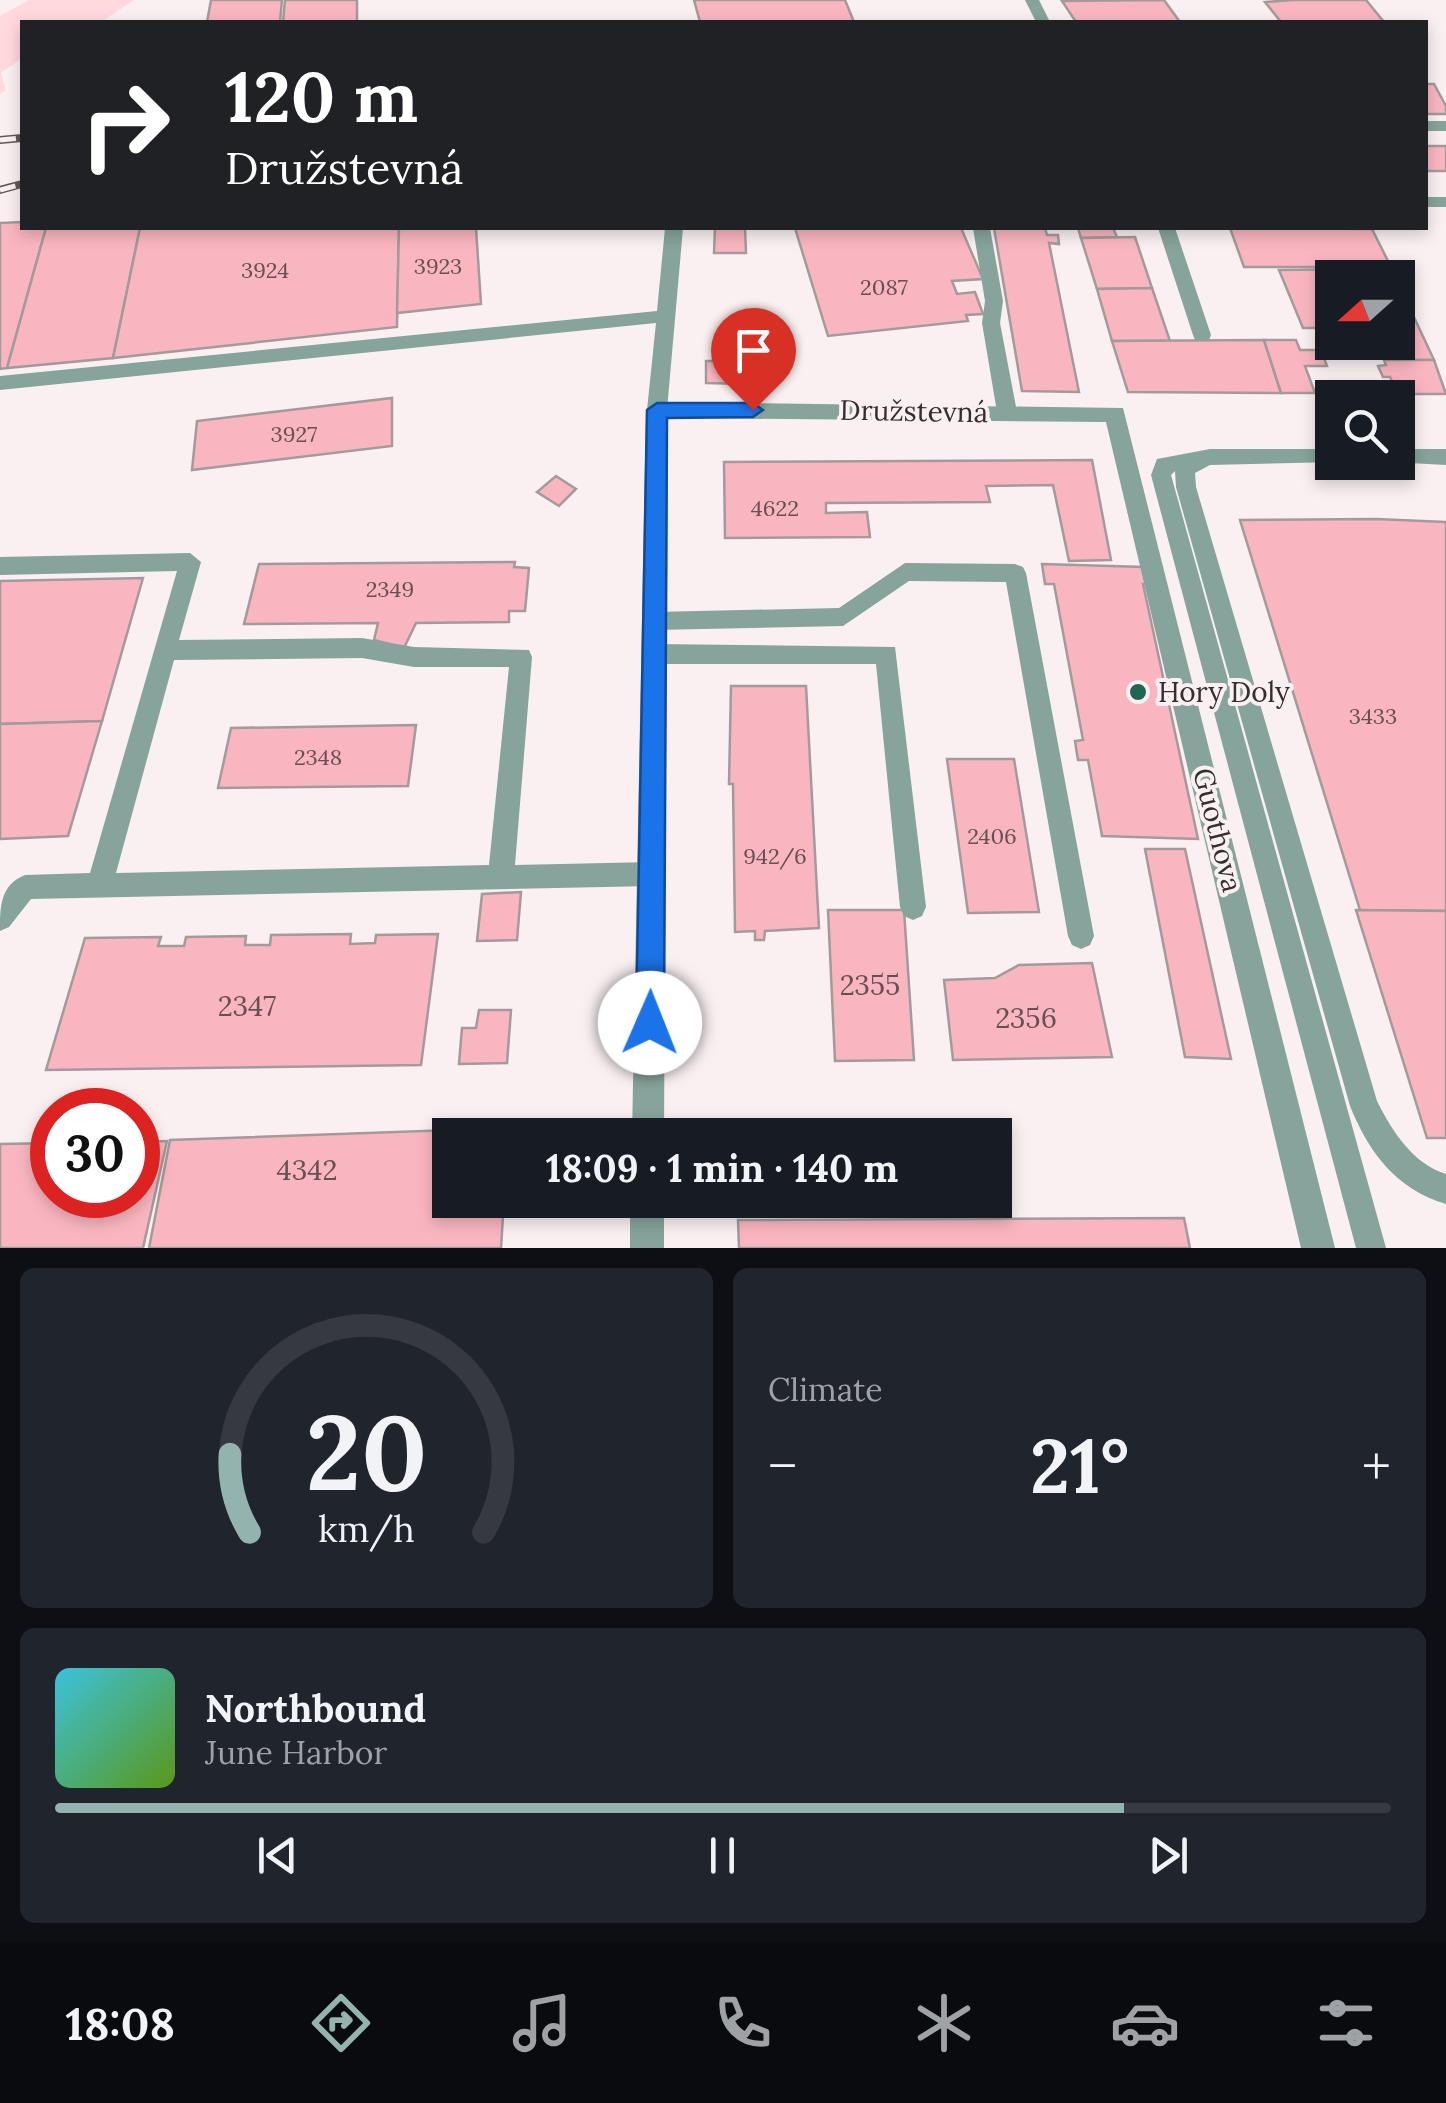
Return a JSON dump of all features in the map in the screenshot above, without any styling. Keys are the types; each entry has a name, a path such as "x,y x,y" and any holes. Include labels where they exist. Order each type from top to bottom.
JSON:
{"street":[{"name":"Družstevná","path":"657,410 1115,414"},
{"path":"648,1118 657,410"},
{"name":"Guothova","path":"1115,414 1318,1248"},
{"path":"647,1218 647,1248"}],"lane":[{"path":"657,410 674,230"},
{"path":"981,230 994,301 991,323 1007,412"},
{"path":"1167,230 1202,335"},
{"path":"0,383 666,316"},
{"path":"1315,457 1171,461 1164,464 1161,475 1371,1248"},
{"path":"1415,457 1446,457"},
{"path":"1193,461 1185,471 1186,486 1364,1106 1394,1155 1415,1175 1446,1189"},
{"path":"0,566 190,562 99,886"},
{"path":"654,620 842,618 905,572 1015,573 1082,936"},
{"path":"165,650 362,648 414,657 521,657 501,877"},
{"path":"654,654 887,654 913,907"},
{"path":"0,918 26,887 652,874"},
{"path":"1332,1105 1364,1106"}],"shaded area":[{"path":"29,0 134,0 104,20 20,20 20,59 1,73 6,90 0,94 0,16"}],"building":[{"path":"211,0 282,0 280,20 207,20"},
{"path":"285,0 357,0 357,20 283,20"},
{"path":"694,0 845,0 853,20 699,20"},
{"path":"1164,0 1179,20 1075,20 1062,1"},
{"path":"1366,0 1382,20 1279,20 1265,2"},
{"path":"1428,84 1434,84 1446,114 1428,114"},
{"path":"1428,146 1446,146 1446,171 1428,171"},
{"path":"20,222 20,230 45,230 7,368 0,369 0,223"},
{"path":"45,230 140,230 113,358 7,368"},
{"path":"140,230 399,230 397,327 113,358"},
{"path":"399,230 476,230 481,304 397,313"},
{"path":"715,230 745,230 746,253 714,253"},
{"path":"796,230 962,230 983,279 952,281 957,294 975,292 983,314 966,315 968,321 828,336"},
{"path":"994,230 1046,230 1047,235 1058,235 1059,244 1049,243 1079,392 1022,391"},
{"path":"1079,230 1114,230 1117,237 1081,238"},
{"path":"1231,230 1372,230 1388,260 1315,260 1315,267 1244,267"},
{"path":"1135,237 1152,288 1097,289 1081,238"},
{"path":"1279,270 1315,270 1315,328 1303,328"},
{"path":"1152,288 1170,341 1112,341 1097,289"},
{"path":"1415,319 1434,360 1415,360"},
{"path":"1264,340 1281,393 1128,392 1112,341"},
{"path":"1264,340 1296,340 1300,350 1315,350 1315,360 1325,360 1327,366 1305,366 1315,393 1281,393"},
{"path":"1384,360 1434,360 1446,394 1415,394 1415,380 1383,377 1378,366 1386,365"},
{"path":"706,361 746,361 746,384 706,383"},
{"path":"392,398 392,446 192,470 197,421"},
{"path":"1092,460 1111,560 1069,561 1053,485 986,486 990,502 826,503 826,513 867,512 870,537 725,538 724,462"},
{"path":"556,476 576,489 559,506 537,492"},
{"path":"1240,520 1446,522 1446,911 1360,910"},
{"path":"515,562 514,567 529,568 525,611 509,611 509,622 416,623 404,648 374,640 378,623 244,624 259,564"},
{"path":"1042,564 1144,567 1147,584 1143,584 1198,839 1102,836 1088,760 1078,760 1075,741 1083,740 1054,584 1045,584"},
{"path":"143,578 102,721 0,724 0,581"},
{"path":"731,686 806,686 819,928 765,931 764,940 755,940 755,931 735,932 733,784 729,784"},
{"path":"102,721 68,836 0,839 0,724"},
{"path":"416,725 408,786 218,788 231,728"},
{"path":"947,759 1014,759 1039,912 968,913"},
{"path":"1145,849 1185,849 1231,1059 1185,1057"},
{"path":"521,892 517,940 477,941 482,894"},
{"path":"828,910 904,910 914,1060 835,1061"},
{"path":"1356,910 1446,911 1446,1138 1427,1138"},
{"path":"351,934 350,944 375,943 376,935 438,934 421,1065 46,1070 85,938 161,937 158,946 184,946 186,937 246,936 245,945 270,945 271,935"},
{"path":"1092,963 1112,1057 953,1060 944,980 995,978 1019,965"},
{"path":"479,1010 511,1010 507,1063 459,1064 462,1028 476,1028"},
{"path":"432,1131 432,1218 503,1218 501,1248 149,1248 155,1218 160,1218 160,1191 170,1140"},
{"path":"160,1141 167,1141 160,1172"},
{"path":"30,1143 30,1218 150,1218 143,1248 0,1248 0,1144"},
{"path":"1184,1218 1190,1248 739,1248 738,1220"}],"railway":[{"path":"0,140 20,138"},
{"path":"0,190 20,185"}],"place":[{"name":"Hory Doly","path":"1138,692"}],"route":[{"path":"650,1023 657,410 753,410"}]}
